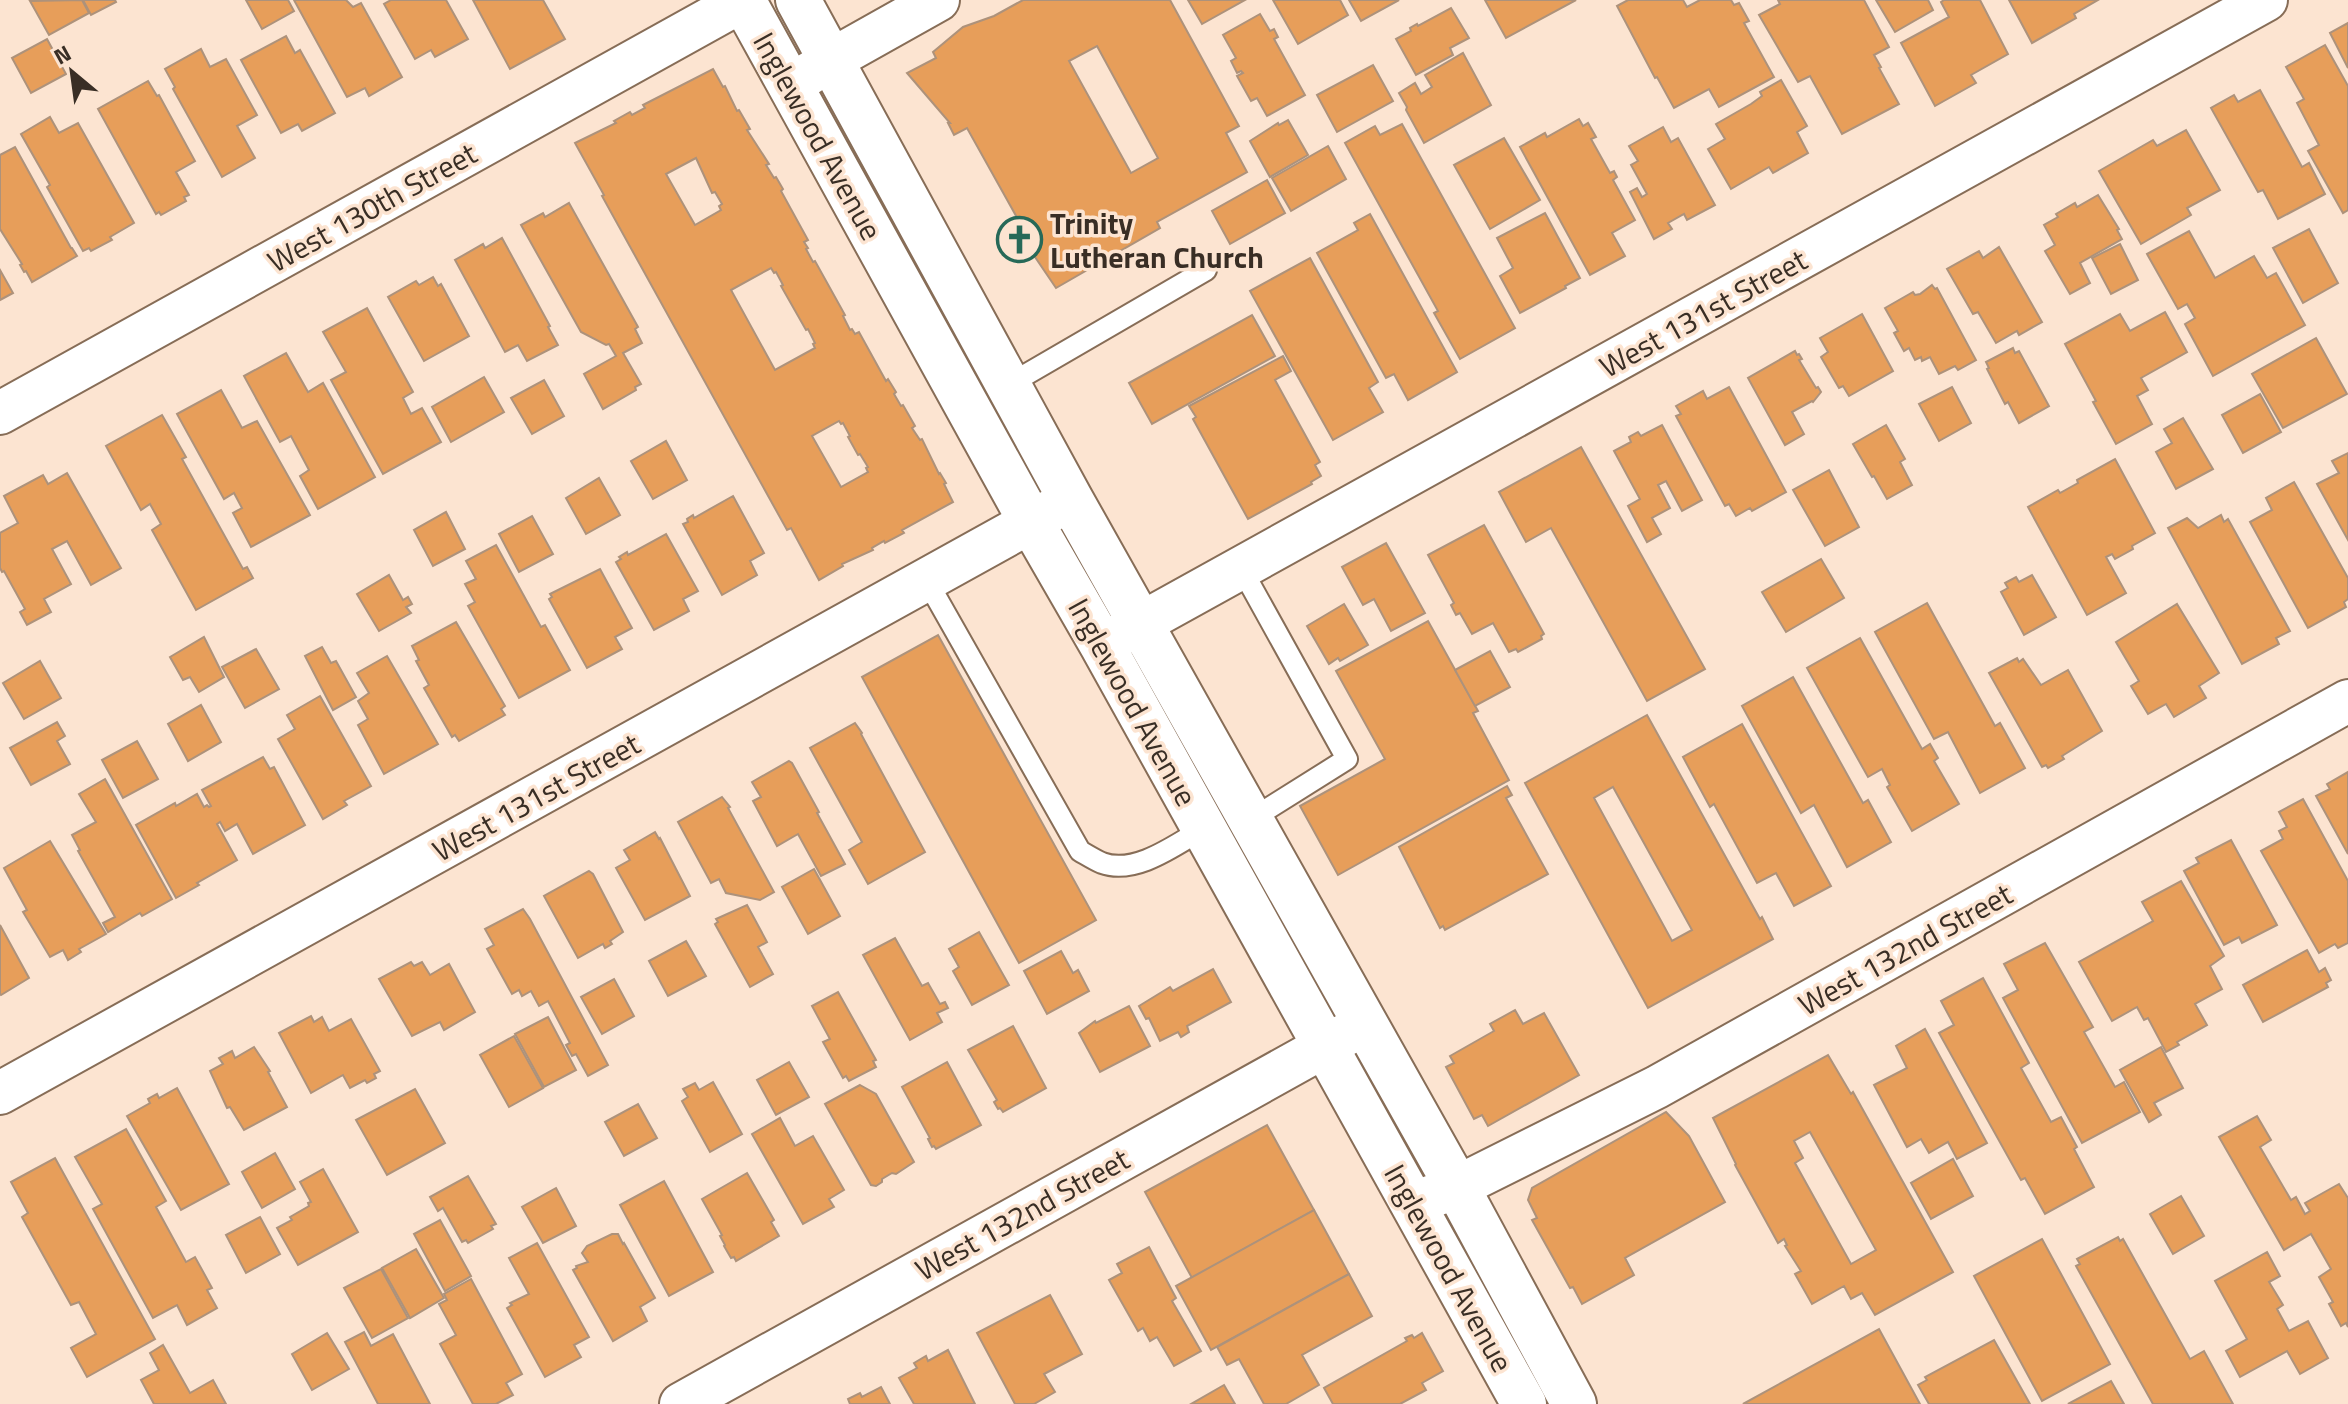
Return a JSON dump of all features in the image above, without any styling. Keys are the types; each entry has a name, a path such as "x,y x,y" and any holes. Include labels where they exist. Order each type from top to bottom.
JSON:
{"main road":[{"name":"Inglewood Avenue","path":"743,0 1524,1404"},
{"name":"Inglewood Avenue","path":"798,0 1071,500 1457,1187 1574,1404"}],"street":[{"name":"West 130th Street","path":"0,413 743,0"},
{"path":"791,85 938,0"},
{"name":"West 131st Street","path":"1102,645 2266,0"},
{"name":"West 131st Street","path":"0,1093 1071,500"},
{"name":"West 132nd Street","path":"1414,1203 1457,1187 1657,1087 2348,701"},
{"name":"West 132nd Street","path":"681,1404 1364,1024"}],"lane":[{"path":"1008,385 1206,270"},
{"path":"927,581 1080,851 1103,864 1125,866 1148,859 1204,828 1246,813 1347,759 1241,568"}],"building":[{"path":"82,0 89,13 49,35 30,1"},
{"path":"83,0 115,0 116,2 91,15"},
{"path":"246,0 288,0 294,11 262,29"},
{"path":"294,0 346,0 353,7 361,3 402,77 369,96 365,88 347,97"},
{"path":"391,0 446,0 468,39 435,57 431,50 415,59 384,4"},
{"path":"473,0 543,0 565,39 510,69"},
{"path":"1023,0 1170,0 1239,126 1226,133 1247,172 1157,222 1160,228 1056,288 1014,226 1020,223 967,128 954,135 950,123 907,73 936,58 933,52 963,27 994,16","holes":["1097,46 1158,158 1131,173 1069,61"]},
{"path":"1188,0 1245,0 1202,24"},
{"path":"1273,0 1340,0 1348,15 1298,44"},
{"path":"1349,0 1399,0 1361,21"},
{"path":"1485,0 1576,0 1506,38"},
{"path":"1628,0 1683,0 1687,7 1700,0 1739,3 1749,21 1744,23 1774,77 1719,107 1709,89 1674,108 1617,6"},
{"path":"1778,0 1864,0 1889,47 1874,55 1899,104 1842,134 1810,76 1798,82 1759,15 1780,4"},
{"path":"1876,0 1928,0 1933,10 1895,32"},
{"path":"1980,0 2008,54 1971,75 1976,83 1935,106 1901,43 1949,17 1941,2"},
{"path":"2009,0 2098,0 2074,14 2076,18 2032,43"},
{"path":"1451,8 1469,38 1450,48 1453,55 1416,75 1396,39 1417,24"},
{"path":"1260,14 1270,31 1274,29 1278,37 1274,39 1305,95 1267,116 1257,98 1251,101 1237,76 1243,73 1237,73 1231,61 1236,58 1223,35"},
{"path":"2348,23 2348,68 2330,33"},
{"path":"286,36 295,53 300,50 335,113 302,131 298,124 281,133 241,60"},
{"path":"47,39 66,74 31,93 12,58"},
{"path":"2325,45 2348,86 2348,210 2343,213 2308,151 2319,145 2297,103 2304,99 2286,67"},
{"path":"201,49 210,67 226,59 257,115 237,126 255,158 222,177 165,69"},
{"path":"1463,53 1491,105 1424,143 1399,93 1415,83 1421,94 1432,87 1425,75"},
{"path":"1373,65 1393,101 1337,132 1317,95"},
{"path":"713,69 750,129 747,130 769,164 766,165 783,189 781,191 808,240 804,242 806,249 845,315 850,330 855,334 859,332 946,483 953,502 819,580 791,528 787,530 575,143 616,123 614,121 630,112 632,115 645,108 643,105","holes":["696,158 712,193 715,192 722,204 719,206 721,210 695,225 666,174","771,268 808,329 815,348 775,370 731,290","839,421 843,423 868,472 841,487 812,436"]},
{"path":"1781,80 1807,126 1797,132 1808,153 1773,173 1769,167 1731,189 1708,149 1725,139 1716,124 1751,104 1762,96 1760,92"},
{"path":"148,81 195,161 176,172 189,195 184,197 186,201 161,215 159,212 156,214 98,109"},
{"path":"2260,90 2302,167 2309,163 2325,194 2278,219 2263,190 2258,192 2211,108 2234,95 2238,102"},
{"path":"50,117 59,133 78,123 134,223 91,251 89,248 83,251 21,134"},
{"path":"1579,119 1583,126 1588,123 1596,137 1591,139 1610,173 1614,171 1617,177 1613,180 1635,220 1612,233 1625,256 1590,275 1520,147 1545,133 1547,137"},
{"path":"1288,120 1308,155 1270,177 1250,141"},
{"path":"1402,124 1515,328 1460,359 1434,313 1438,311 1345,143 1375,126 1380,135"},
{"path":"1663,127 1671,142 1678,138 1715,205 1687,220 1684,214 1668,223 1672,229 1654,239 1630,192 1637,188 1642,197 1647,194 1631,165 1638,161 1629,146"},
{"path":"2186,130 2220,190 2187,208 2191,215 2141,244 2099,171 2153,140 2157,146"},
{"path":"1504,138 1540,200 1490,229 1454,165"},
{"path":"1328,146 1346,179 1291,211 1272,178"},
{"path":"15,147 77,256 32,282 0,229 0,155"},
{"path":"1267,180 1285,213 1230,244 1212,211"},
{"path":"2098,195 2122,239 2080,263 2090,283 2070,294 2045,251 2055,245 2044,225 2075,203 2077,207"},
{"path":"569,203 638,327 635,329 642,343 623,353 641,384 603,409 584,374 616,356 609,344 581,332 521,225 543,213 545,217"},
{"path":"1545,213 1580,278 1520,313 1500,276 1513,268 1497,238"},
{"path":"1370,214 1457,372 1408,400 1394,374 1386,378 1317,253 1358,230 1354,223"},
{"path":"2309,229 2338,283 2303,303 2273,248"},
{"path":"2189,231 2215,278 2254,256 2267,278 2276,273 2305,325 2213,376 2185,324 2195,318 2187,304 2178,309 2147,254"},
{"path":"502,238 558,345 527,361 518,345 505,352 455,260 483,244 485,248"},
{"path":"2120,244 2138,280 2111,294 2092,258"},
{"path":"1999,247 2042,322 1996,343 1978,312 1973,314 1947,269 1979,251 1983,258"},
{"path":"1310,258 1378,382 1369,388 1383,412 1333,440 1250,291"},
{"path":"0,270 13,293 0,300"},
{"path":"433,277 438,286 441,284 469,336 424,361 388,297 416,281 419,285"},
{"path":"1932,285 1937,288 1976,360 1958,370 1955,366 1939,374 1930,357 1915,360 1909,348 1904,351 1894,333 1898,331 1885,308 1913,292 1920,294"},
{"path":"367,308 413,392 403,398 411,414 422,408 441,442 383,474 331,380 346,372 323,332"},
{"path":"2165,312 2187,352 2141,378 2148,390 2137,396 2152,424 2116,444 2065,344 2120,314 2130,331"},
{"path":"1862,314 1893,371 1849,396 1843,386 1839,388 1821,357 1828,352 1820,338"},
{"path":"1252,315 1275,356 1152,424 1129,383"},
{"path":"2316,338 2347,394 2283,428 2252,374"},
{"path":"2013,348 2015,353 2019,351 2049,406 2019,423 2008,402 2005,404 1986,362"},
{"path":"1795,351 1821,392 1813,402 1792,412 1804,434 1785,445 1748,378"},
{"path":"286,353 308,392 323,383 375,477 318,509 300,476 309,470 291,436 280,442 244,376"},
{"path":"1283,356 1291,371 1275,380 1320,462 1315,465 1321,476 1248,519 1193,419 1196,417 1189,406"},
{"path":"484,377 504,412 451,442 432,407"},
{"path":"544,380 564,416 532,434 511,398"},
{"path":"1729,387 1786,492 1752,511 1750,508 1736,516 1729,504 1725,506 1676,416 1681,414 1676,406 1703,391 1707,399"},
{"path":"1952,387 1971,423 1939,441 1919,404"},
{"path":"221,390 242,428 257,421 310,515 251,547 233,513 242,508 234,493 224,499 177,414"},
{"path":"2260,394 2281,432 2243,453 2222,415"},
{"path":"162,415 186,457 182,459 243,569 247,567 253,578 196,610 152,530 161,524 150,504 141,510 106,446"},
{"path":"2183,418 2213,469 2176,489 2156,452 2172,443 2164,429"},
{"path":"1662,425 1702,500 1682,511 1666,481 1658,485 1670,508 1652,518 1661,534 1647,542 1628,506 1640,499 1614,451 1631,442 1629,437 1638,432 1641,436"},
{"path":"1886,425 1905,459 1900,462 1912,485 1887,499 1853,444"},
{"path":"666,441 687,480 653,499 631,461"},
{"path":"1581,447 1705,669 1647,701 1551,528 1526,542 1499,492"},
{"path":"2348,453 2348,540 2317,484 2339,473 2332,461"},
{"path":"2115,459 2155,533 2115,559 2112,554 2106,557 2126,593 2087,615 2028,507 2058,490 2060,493"},
{"path":"1829,470 1859,527 1825,546 1793,490"},
{"path":"67,473 121,568 91,585 67,541 52,549 71,584 44,599 51,612 27,625 20,612 25,609 0,568 0,533 18,523 4,496 43,475 48,484"},
{"path":"599,478 620,515 586,534 566,498"},
{"path":"2294,482 2348,578 2346,607 2308,628 2250,522 2272,510 2266,498"},
{"path":"733,496 764,553 750,561 757,575 722,595 683,524 693,515 694,518"},
{"path":"446,512 465,549 433,566 414,530"},
{"path":"2221,515 2224,522 2228,519 2290,631 2276,638 2279,644 2242,664 2168,528 2187,518 2198,528"},
{"path":"532,516 553,554 519,572 499,534"},
{"path":"1484,525 1544,634 1542,639 1518,652 1516,649 1509,652 1493,623 1472,634 1460,613 1456,615 1451,605 1454,603 1428,555"},
{"path":"666,534 698,591 683,599 689,611 654,630 616,562 627,552 628,555"},
{"path":"1386,543 1425,613 1391,631 1374,599 1363,605 1342,567"},
{"path":"496,545 541,627 545,625 570,670 519,698 468,606 475,602 465,584 476,579 466,561"},
{"path":"1821,559 1844,598 1786,632 1762,592"},
{"path":"600,569 632,628 615,637 622,649 587,668 549,599 552,597 550,594"},
{"path":"389,575 403,600 408,597 412,604 406,607 411,613 379,631 357,594"},
{"path":"2032,575 2056,617 2024,635 2001,592 2008,588 2005,583 2016,577 2019,582"},
{"path":"1927,603 1995,726 2000,723 2025,768 1980,793 1948,732 1934,739 1875,632"},
{"path":"1344,604 1368,645 1329,664 1307,626"},
{"path":"2177,604 2219,673 2199,686 2206,698 2174,717 2166,704 2148,714 2131,686 2139,681 2116,642"},
{"path":"1428,621 1478,711 1473,713 1509,780 1338,875 1300,806 1385,759 1336,671"},
{"path":"456,622 505,706 501,709 505,715 459,741 455,735 452,737 424,688 429,685 412,646"},
{"path":"938,635 1096,920 1019,963 862,677"},
{"path":"204,637 224,677 199,692 190,677 183,680 170,657"},
{"path":"1860,638 1922,749 1930,744 1938,758 1934,761 1959,804 1912,831 1887,787 1890,785 1882,769 1868,777 1807,668"},
{"path":"322,647 331,663 336,661 356,697 333,710 305,656"},
{"path":"256,649 279,689 245,708 222,667"},
{"path":"1490,651 1510,687 1475,706 1455,670"},
{"path":"387,656 438,744 384,774 358,725 368,719 358,701 369,693 357,673"},
{"path":"2017,658 2019,662 2023,659 2041,685 2068,670 2102,731 2048,768 2046,765 2042,767 1989,673"},
{"path":"40,661 61,698 24,719 3,683"},
{"path":"1793,677 1863,803 1868,800 1891,842 1847,867 1814,805 1801,813 1742,706"},
{"path":"320,696 371,786 344,801 347,805 323,819 278,739 295,729 287,715"},
{"path":"201,705 221,742 188,761 168,724"},
{"path":"1647,715 1773,939 1648,1008 1525,783","holes":["1613,787 1692,930 1672,941 1594,798"]},
{"path":"57,722 65,736 57,741 70,764 31,785 10,748"},
{"path":"855,723 925,852 868,884 849,850 862,842 810,748"},
{"path":"1742,724 1831,886 1794,906 1776,873 1757,883 1714,804 1710,807 1683,757"},
{"path":"137,741 158,779 123,798 102,760"},
{"path":"263,757 270,769 274,767 305,825 253,854 237,824 225,831 220,822 217,824 237,860 176,898 136,825 197,794 204,807 211,806 202,790"},
{"path":"789,761 845,864 821,876 798,834 777,846 753,801 761,797 752,782"},
{"path":"2348,772 2348,854 2316,796 2330,789 2327,784"},
{"path":"105,779 172,899 108,932 103,923 115,917 72,835 96,822 79,794"},
{"path":"1507,786 1512,795 1506,798 1548,874 1445,930 1443,926 1440,928 1399,847"},
{"path":"722,797 774,892 760,900 726,893 719,879 711,883 678,822"},
{"path":"2303,799 2348,881 2348,943 2338,948 2335,944 2319,953 2261,851 2283,839 2279,831 2287,827 2279,812"},
{"path":"655,832 690,896 645,920 616,868 630,860 624,850"},
{"path":"2231,840 2277,925 2242,943 2239,937 2224,945 2184,871 2199,863 2196,858"},
{"path":"50,841 106,934 79,949 81,952 68,960 63,950 50,957 23,912 27,910 4,868"},
{"path":"814,869 840,916 808,934 782,887"},
{"path":"589,871 623,932 610,941 612,944 605,948 603,944 578,958 544,896"},
{"path":"2181,881 2224,956 2210,966 2222,989 2195,1004 2207,1025 2166,1052 2148,1018 2144,1020 2137,1007 2112,1021 2079,962 2153,921 2142,902"},
{"path":"747,905 767,942 758,947 773,974 750,987 715,924 718,922 716,919"},
{"path":"523,909 608,1065 588,1076 576,1054 572,1056 566,1045 570,1043 548,1001 539,1006 531,991 522,996 519,990 512,994 487,949 494,945 485,929"},
{"path":"0,925 29,978 1,995 0,994"},
{"path":"979,932 1009,985 972,1005 953,971 959,967 949,949"},
{"path":"895,938 922,986 928,983 940,1004 945,1002 948,1008 937,1013 942,1022 910,1040 863,955"},
{"path":"686,941 706,976 668,996 649,961"},
{"path":"2045,943 2093,1027 2084,1032 2115,1087 2124,1082 2140,1112 2082,1143 2003,998 2018,990 2004,964"},
{"path":"2307,950 2319,972 2325,968 2331,980 2326,983 2328,987 2263,1022 2243,985"},
{"path":"1061,951 1073,973 1078,970 1089,991 1047,1014 1024,971"},
{"path":"411,962 414,966 422,962 430,975 449,964 475,1012 444,1030 440,1022 412,1036 379,979"},
{"path":"1213,969 1231,1002 1187,1026 1189,1032 1181,1037 1178,1032 1160,1041 1149,1018 1146,1019 1139,1006 1170,987 1173,991"},
{"path":"1983,978 2029,1063 2021,1068 2051,1122 2061,1117 2094,1187 2045,1214 2025,1178 2021,1180 1939,1033 1954,1025 1941,1001"},
{"path":"614,979 634,1016 602,1034 581,997"},
{"path":"838,992 876,1060 873,1061 876,1067 849,1081 846,1076 843,1078 823,1042 830,1039 812,1006"},
{"path":"1129,1006 1150,1046 1100,1072 1079,1033 1095,1021"},
{"path":"1515,1010 1523,1024 1544,1013 1579,1075 1488,1126 1482,1115 1474,1119 1446,1067 1454,1063 1450,1056 1494,1031 1490,1024"},
{"path":"311,1016 314,1022 322,1017 329,1031 351,1019 380,1071 374,1074 376,1078 350,1088 343,1075 311,1093 279,1033"},
{"path":"548,1017 576,1070 544,1087 515,1034"},
{"path":"1013,1026 1046,1088 1003,1112 994,1102 997,1100 968,1050"},
{"path":"1925,1029 1987,1143 1957,1159 1948,1142 1929,1153 1921,1139 1907,1147 1874,1085 1907,1068 1896,1046"},
{"path":"514,1036 543,1088 509,1107 480,1055"},
{"path":"254,1047 270,1071 287,1107 244,1130 230,1107 227,1108 210,1071 223,1064 219,1058 232,1051 235,1058"},
{"path":"2161,1047 2183,1088 2154,1103 2161,1115 2149,1122 2120,1070"},
{"path":"1828,1055 1851,1094 1853,1092 1953,1272 1875,1315 1862,1293 1851,1299 1844,1286 1812,1304 1795,1274 1801,1271 1785,1246 1784,1239 1778,1243 1713,1118","holes":["1810,1132 1876,1250 1851,1264 1795,1163 1803,1158 1794,1141"]},
{"path":"789,1062 809,1097 776,1115 757,1080"},
{"path":"947,1062 981,1125 936,1149 932,1147 902,1087"},
{"path":"713,1082 742,1134 710,1152 682,1101 688,1097 683,1089 695,1083 699,1090"},
{"path":"860,1085 876,1094 914,1162 882,1179 876,1186 871,1185 825,1104"},
{"path":"177,1088 229,1184 181,1210 127,1116 150,1103 148,1099 157,1094 159,1098"},
{"path":"415,1089 445,1143 387,1175 356,1120"},
{"path":"638,1104 657,1138 624,1156 605,1122"},
{"path":"1666,1112 1689,1136 1725,1202 1625,1258 1634,1275 1582,1304 1532,1220 1537,1218 1528,1200 1532,1188"},
{"path":"2257,1116 2271,1140 2260,1147 2291,1200 2296,1197 2305,1214 2310,1211 2305,1203 2339,1184 2348,1198 2348,1327 2346,1323 2341,1326 2329,1304 2333,1302 2319,1277 2331,1269 2311,1234 2284,1250 2219,1137"},
{"path":"780,1118 795,1146 813,1136 844,1190 829,1199 834,1207 803,1224 752,1134"},
{"path":"1267,1125 1314,1210 1192,1278 1145,1192"},
{"path":"126,1129 166,1201 156,1207 186,1262 195,1257 212,1288 207,1290 217,1308 187,1325 177,1305 153,1318 93,1209 102,1204 75,1157"},
{"path":"275,1153 295,1189 262,1208 242,1172"},
{"path":"55,1158 155,1339 87,1377 71,1348 96,1334 79,1302 71,1305 22,1217 28,1213 11,1182"},
{"path":"1953,1159 1973,1196 1931,1219 1911,1183"},
{"path":"323,1169 358,1232 298,1265 277,1228 309,1206 311,1202 300,1182"},
{"path":"747,1173 774,1220 771,1222 779,1236 736,1261 724,1246 722,1235 702,1199"},
{"path":"468,1176 496,1224 491,1226 493,1229 468,1243 466,1240 462,1242 443,1208 438,1211 430,1197"},
{"path":"664,1181 713,1272 669,1296 620,1205"},
{"path":"556,1188 576,1226 543,1243 522,1207"},
{"path":"2181,1196 2204,1236 2173,1254 2150,1214"},
{"path":"1314,1210 1349,1274 1211,1350 1176,1286"},
{"path":"260,1217 280,1254 246,1273 226,1235"},
{"path":"440,1220 471,1276 445,1291 414,1234"},
{"path":"618,1234 655,1298 640,1307 647,1321 613,1341 573,1270 588,1262 582,1253 587,1246"},
{"path":"2118,1237 2120,1241 2123,1239 2190,1359 2204,1351 2233,1404 2153,1404 2076,1266 2080,1264 2077,1259"},
{"path":"2042,1239 2110,1364 2042,1401 1974,1276"},
{"path":"537,1243 589,1337 574,1345 581,1357 545,1377 507,1308 512,1305 510,1303 529,1294 509,1258"},
{"path":"1149,1247 1176,1298 1172,1301 1201,1351 1174,1366 1157,1337 1150,1341 1143,1328 1138,1331 1109,1280 1122,1273 1117,1264"},
{"path":"416,1249 444,1298 410,1318 382,1268"},
{"path":"2267,1252 2280,1276 2269,1282 2283,1305 2277,1309 2289,1331 2308,1321 2328,1358 2300,1374 2287,1351 2240,1377 2226,1351 2247,1339 2215,1281"},
{"path":"381,1269 408,1318 372,1338 344,1288"},
{"path":"1349,1274 1372,1316 1302,1355 1319,1385 1286,1404 1264,1404 1239,1359 1227,1365 1217,1347"},
{"path":"471,1279 522,1374 506,1383 513,1395 496,1404 473,1404 440,1344 456,1335 439,1304 447,1300 444,1294"},
{"path":"1050,1295 1082,1354 1044,1374 1055,1392 1034,1404 1015,1404 977,1333"},
{"path":"1879,1329 1920,1404 1743,1404"},
{"path":"364,1332 371,1346 393,1334 430,1404 378,1404 345,1342"},
{"path":"327,1333 349,1369 312,1390 292,1354"},
{"path":"1422,1333 1443,1371 1422,1383 1426,1390 1400,1404 1333,1404 1324,1388 1407,1341 1405,1338 1412,1335 1414,1338"},
{"path":"1994,1340 2030,1404 1929,1404 1918,1385 1927,1380 1925,1377"},
{"path":"163,1345 190,1393 213,1380 226,1404 154,1404 141,1380 159,1370 150,1353"},
{"path":"948,1350 975,1404 914,1404 899,1378 917,1368 914,1363 926,1356 928,1361"},
{"path":"2111,1381 2124,1404 2068,1404"},
{"path":"1224,1385 1235,1404 1191,1404"},
{"path":"881,1387 890,1404 850,1404 848,1399 860,1393 862,1397"}],"place":[{"name":"Trinity Lutheran Church","path":"1019,240"}]}
